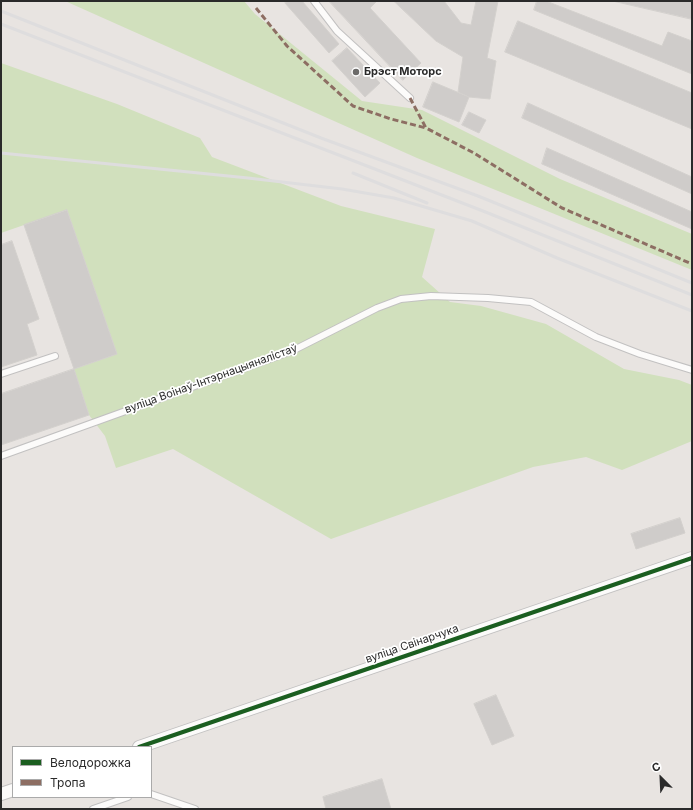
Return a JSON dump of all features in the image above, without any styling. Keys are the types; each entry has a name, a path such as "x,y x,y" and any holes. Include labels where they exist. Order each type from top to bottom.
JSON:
{"street":[{"name":"вуліца Свінарчука","path":"142,746 692,558"},
{"path":"1,794 12,790"}],"lane":[{"path":"314,1 337,31 410,98"},
{"name":"вуліца Воінаў-Інтэрнацыяналістаў","path":"1,456 292,351 377,308 401,299 431,296 488,298 531,302 596,336 640,354 692,370"},
{"path":"1,374 54,356"},
{"path":"152,794 195,809"},
{"path":"93,809 125,798"}],"green space":[{"path":"65,1 244,1 255,14 362,101 422,110 560,179 692,234 692,270 417,158"},
{"path":"1,63 117,104 200,138 212,157 341,206 435,229 422,277 450,302 481,306 546,324 624,369 679,380 692,385 692,441 622,470 586,457 533,467 331,539 173,449 116,468 105,436 89,415 74,369 117,354 67,210 1,233"}],"building":[{"path":"288,1 302,1 339,44 329,53 285,3"},
{"path":"329,1 377,1 370,8 421,63 403,80"},
{"path":"394,1 444,1 461,23 471,25 476,1 498,1 487,58 496,61 490,99 469,97 458,92 463,57 436,41"},
{"path":"537,1 546,1 662,46 668,32 692,41 692,74 534,10"},
{"path":"613,1 692,1 692,19"},
{"path":"518,21 692,93 692,129 505,52"},
{"name":"Брэст Моторс","path":"347,48 380,83 365,97 332,61"},
{"path":"433,82 469,97 459,122 423,107"},
{"path":"528,103 692,177 692,194 522,118"},
{"path":"469,112 486,120 479,133 462,125"},
{"path":"547,148 692,212 692,229 542,164"},
{"path":"67,210 117,354 74,369 24,225"},
{"path":"12,241 39,319 27,324 37,355 1,367 1,245"},
{"path":"74,369 89,415 1,445 1,394"},
{"path":"680,518 685,533 636,549 631,534"},
{"path":"496,695 514,736 492,745 474,704"},
{"path":"382,779 391,809 326,809 323,797"}],"railway":[{"path":"1,11 321,138 478,196 692,283"},
{"path":"1,24 483,211 692,295"},
{"path":"1,153 248,178 342,189 394,198 472,221 557,258 692,311"},
{"path":"353,173 427,203"}],"marked path":[{"path":"256,8 287,46 353,106 391,119 426,128"},
{"path":"410,98 426,128 474,153 562,208 692,264"}],"cycle path":[{"path":"142,746 692,558"}],"place":[{"name":"Брэст Моторс","path":"356,72"}]}
